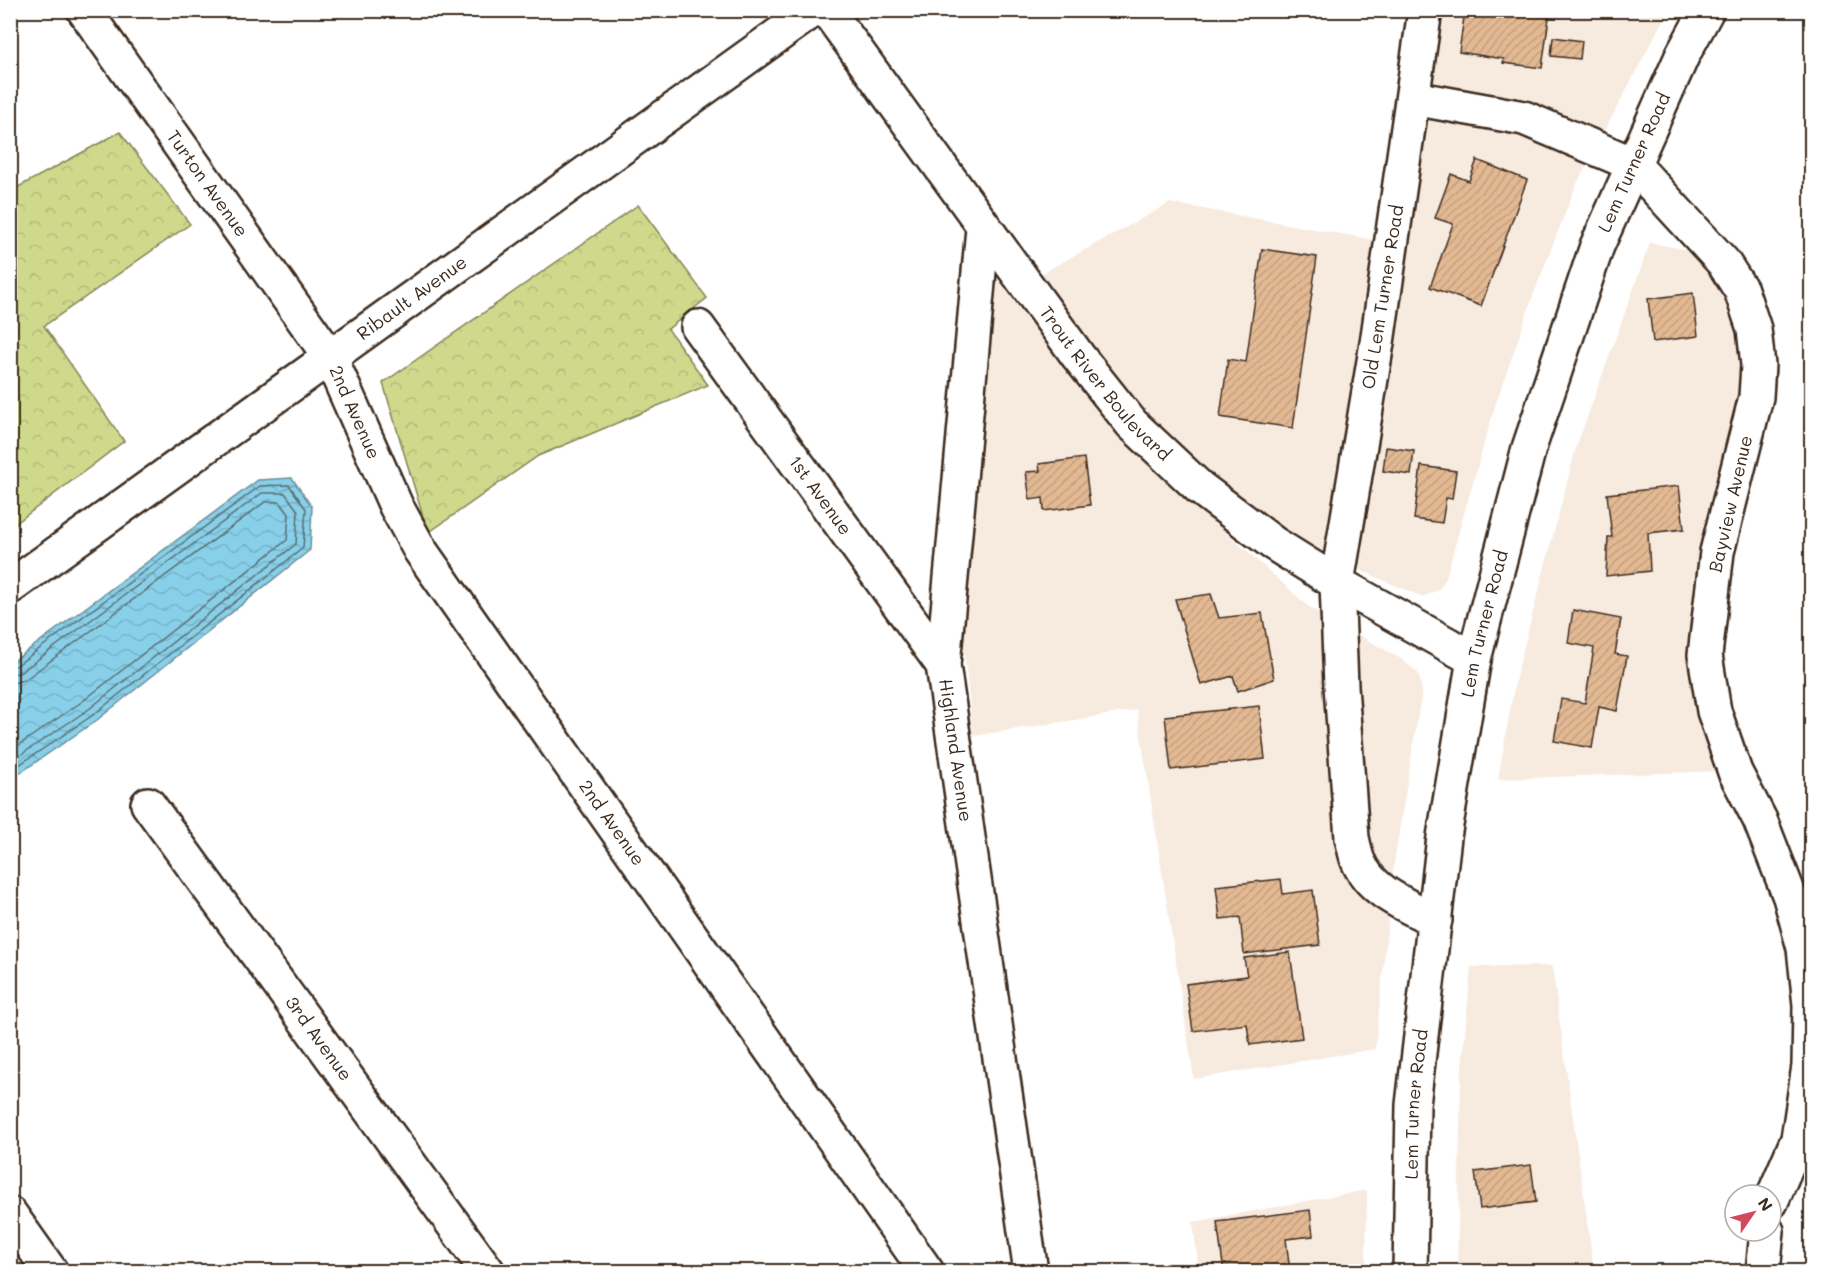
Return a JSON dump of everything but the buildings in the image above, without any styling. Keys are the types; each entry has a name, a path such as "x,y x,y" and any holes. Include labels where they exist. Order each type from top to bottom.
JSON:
{"street":[{"name":"Turton Avenue","path":"84,10 330,357"},
{"name":"Ribault Avenue","path":"10,586 813,10"},
{"name":"Trout River Boulevard","path":"827,10 983,228 1078,356 1132,424 1200,488 1274,543 1337,583 1474,659"},
{"name":"Old Lem Turner Road","path":"1425,10 1377,343 1337,583 1341,686 1352,838 1358,860 1367,876 1380,891 1435,920"},
{"name":"Lem Turner Road","path":"1410,1272 1413,1105 1444,837 1474,659 1529,448 1597,246 1683,54 1707,10"},
{"name":"Bayview Avenue","path":"1413,98 1524,118 1633,164 1723,262 1741,290 1754,330 1758,365 1756,397 1717,552 1705,656 1713,711 1736,772 1760,820 1790,897 1804,948 1810,1005 1809,1066 1798,1139 1779,1183"},
{"name":"Highland Avenue","path":"983,228 943,665 1031,1272"},
{"name":"1st Avenue","path":"698,327 943,665"},
{"name":"2nd Avenue","path":"330,357 396,506 420,550 927,1272"},
{"name":"3rd Avenue","path":"148,804 488,1272"},
{"path":"10,1214 51,1272"},
{"path":"1763,1272 1766,1243"}],"shaded area":[{"path":"1441,11 1668,11 1576,185 1534,293 1494,409 1445,580 1439,589 1423,597 1320,553 1235,493 1156,422 1104,361 1041,274 1170,203 1369,239 1408,240"},
{"path":"1650,243 1700,252 1737,311 1746,364 1738,419 1699,559 1692,624 1692,684 1721,771 1498,779 1516,677 1576,448"},
{"path":"996,277 1120,433 1173,485 1309,607 1401,659 1418,673 1422,690 1394,863 1375,1049 1194,1079 1137,710 973,736 962,630"},
{"path":"1552,966 1594,1271 1457,1272 1461,1079 1471,967"},
{"path":"1367,1190 1366,1271 1199,1271 1193,1222"}],"green space":[{"path":"120,132 190,224 44,326 124,441 11,527 11,191"},
{"path":"638,205 707,298 668,329 708,385 538,456 428,533 383,383"}],"water":[{"path":"292,478 312,507 310,550 97,720 11,779 11,663 258,480"}]}
